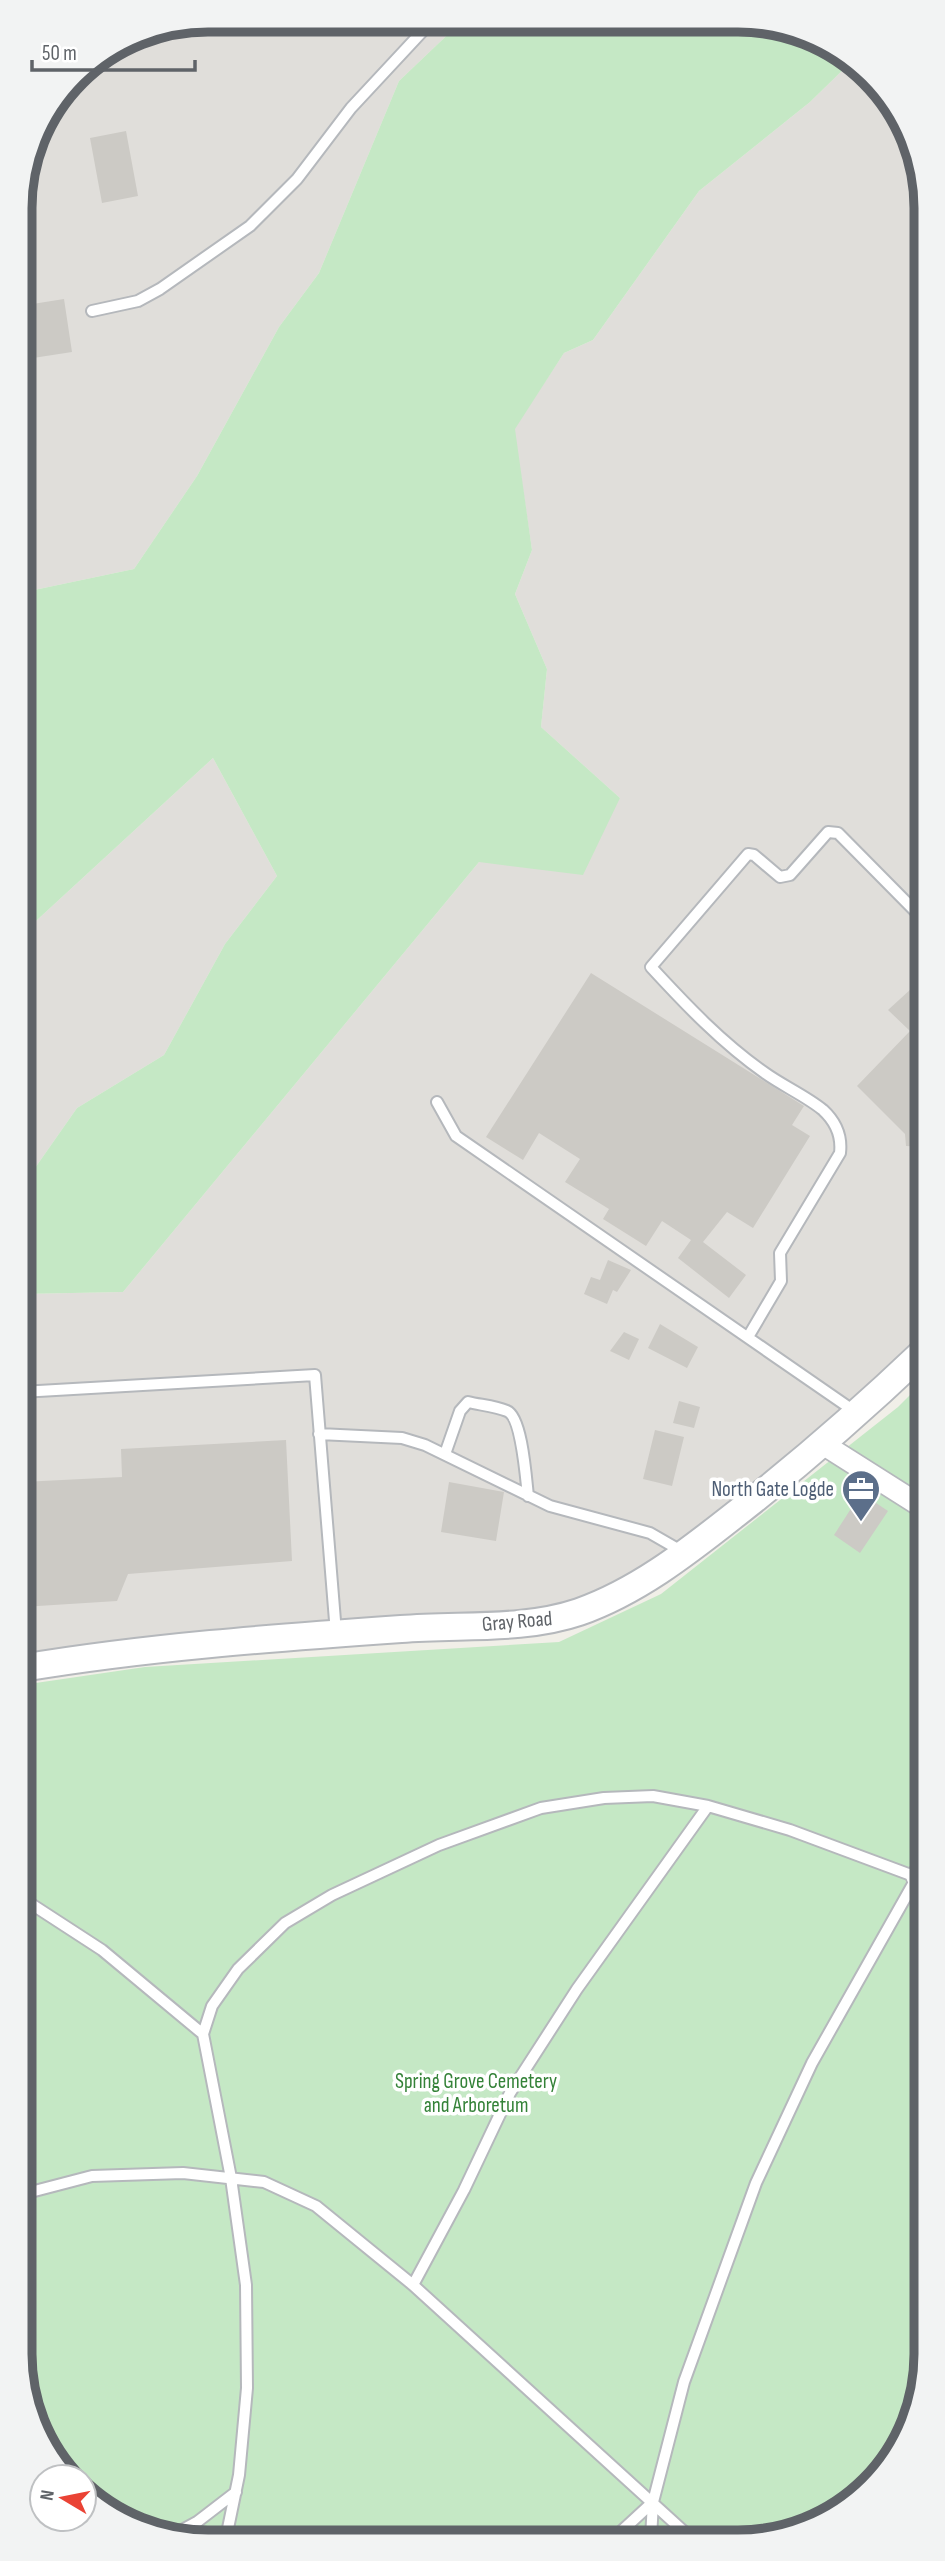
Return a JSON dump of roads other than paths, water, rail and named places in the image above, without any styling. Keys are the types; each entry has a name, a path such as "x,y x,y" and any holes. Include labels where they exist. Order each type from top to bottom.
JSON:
{"street":[{"name":"Gray Road","path":"32,1666 175,1645 552,1620 582,1611 638,1584 685,1554 823,1444 913,1361"},
{"path":"823,1444 913,1501"}],"lane":[{"path":"92,311 138,301 160,289 272,207 351,108 422,32"},
{"path":"748,1337 781,1281 780,1252 840,1153 842,1141 837,1127 824,1111 763,1072 699,1020 651,967 748,854 754,855 780,877 790,876 828,832 838,833 914,910"},
{"path":"438,1102 456,1136 858,1414"},
{"path":"32,1391 315,1375 336,1633"},
{"path":"445,1454 460,1411 468,1402 508,1411 514,1416 520,1440 528,1496"},
{"path":"319,1434 402,1438 445,1454 551,1506 650,1533 685,1554"},
{"path":"228,2530 236,2492 247,2388 246,2285 231,2178 202,2034 212,2006 238,1969 285,1923 332,1895 439,1845 541,1808 604,1798 653,1796 708,1805 913,1871"},
{"path":"413,2284 464,2190 510,2093 577,1989 708,1805"},
{"path":"651,2530 653,2501 684,2382 756,2183 812,2063 913,1889"},
{"path":"32,1904 102,1950 202,2034"},
{"path":"32,2192 92,2176 183,2173 264,2182 316,2206 413,2284 683,2530"},
{"path":"187,2528 236,2492"},
{"path":"622,2530 653,2501"}],"place":[{"name":"North Gate Logde","path":"861,1523"}],"park label":[{"name":"Spring Grove Cemetery and Arboretum","path":"476,2093"}]}
